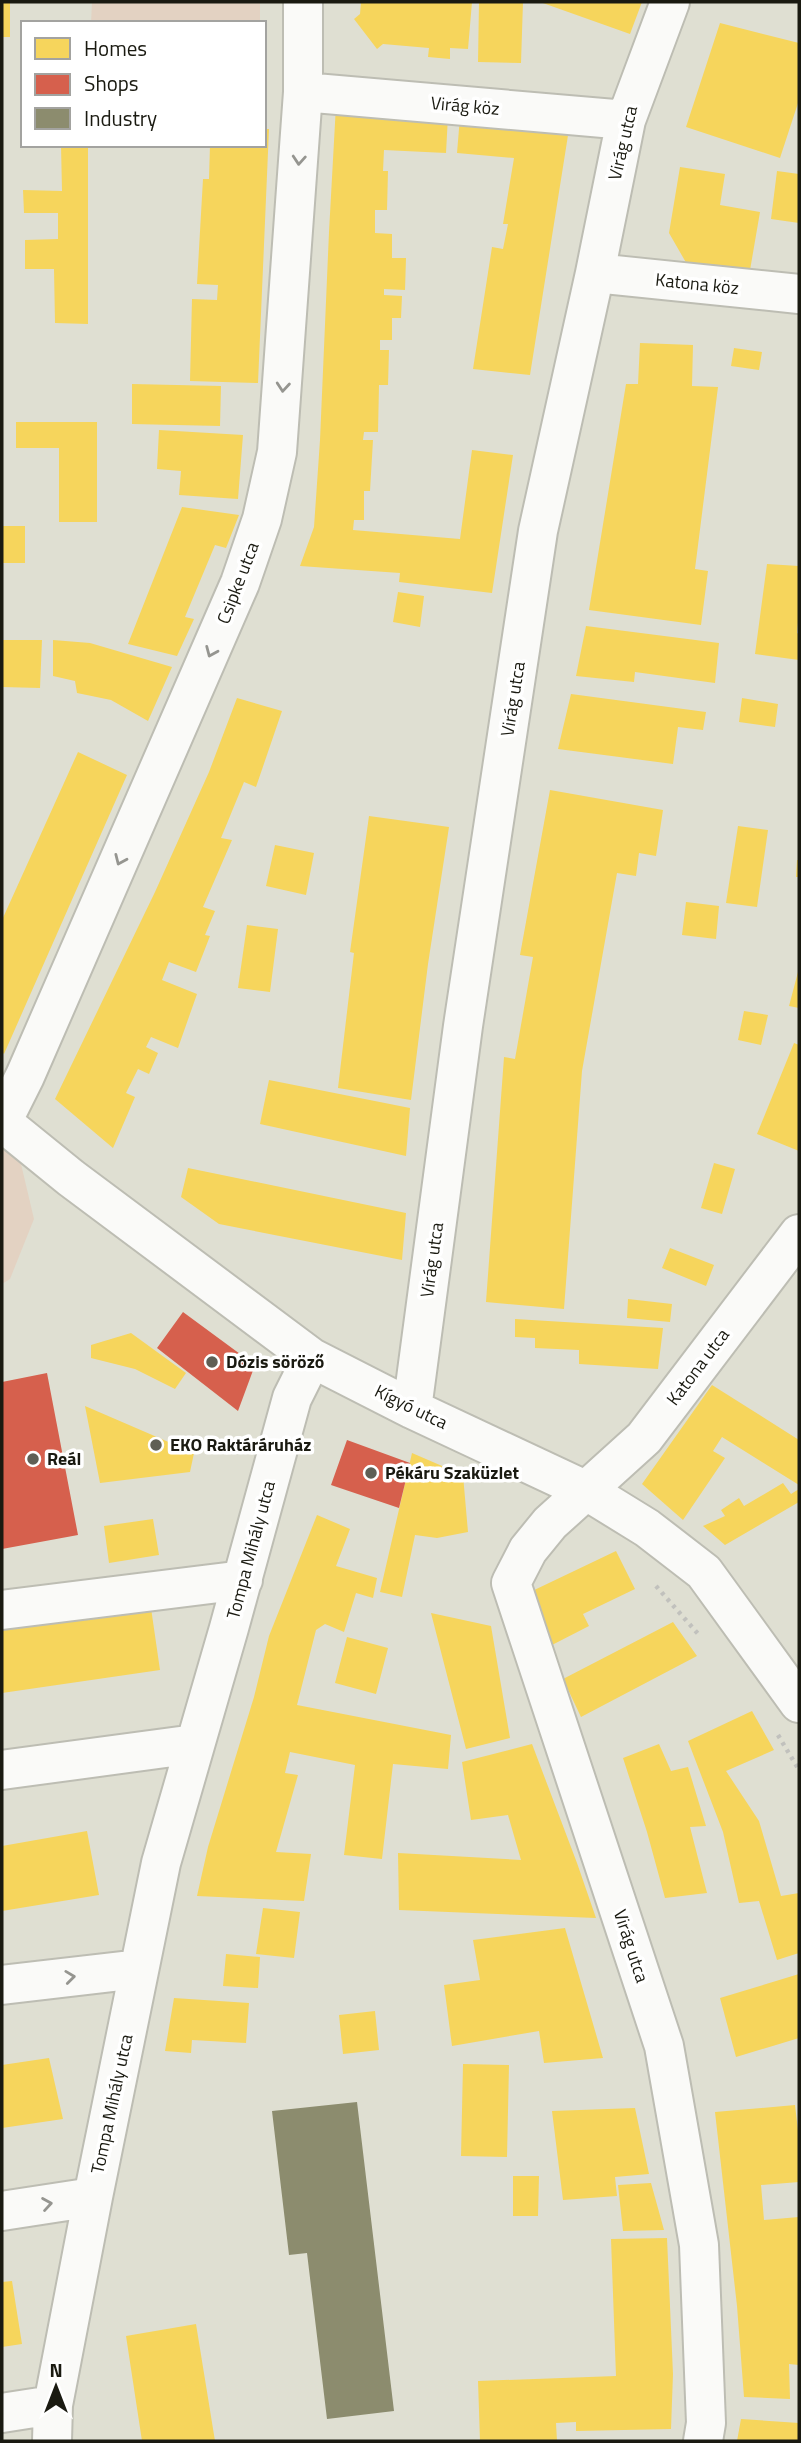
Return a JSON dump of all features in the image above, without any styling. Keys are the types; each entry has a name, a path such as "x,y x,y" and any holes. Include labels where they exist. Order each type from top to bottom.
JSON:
{"street":[{"name":"Csipke utca","path":"2,1122 25,1076 235,595 262,519 277,452 303,92 303,2"},
{"name":"Virág utca","path":"412,1409 463,1026 538,531 626,120 670,2"},
{"name":"Virág köz","path":"303,92 626,120"},
{"name":"Katona köz","path":"595,273 799,294"},
{"name":"Kígyó utca","path":"2,1122 71,1178 312,1358 412,1409 587,1491 647,1528 704,1573 799,1703"},
{"name":"Katona utca","path":"587,1491 644,1438 799,1234"},
{"name":"Tompa Mihály utca","path":"2,2413 52,2423 93,2197 161,1863 243,1580 292,1398 312,1358"},
{"name":"Virág utca","path":"587,1491 550,1523 528,1550 511,1583 664,2046 699,2245 706,2423 703,2441"},
{"path":"2,1610 243,1580"},
{"path":"2,1770 195,1744"},
{"path":"2,1985 139,1969"},
{"name":"Tompa Mihály utca","path":"2,2211 93,2197"}],"shaded area":[{"path":"92,2 260,2 260,21 91,21"},
{"path":"2,1137 17,1147 34,1219 10,1279 2,1284"}],"building: Homes":[{"path":"2,2 10,2 10,37 2,37"},
{"path":"361,2 472,2 468,49 450,48 450,59 428,57 429,48 383,44 377,49 354,19 360,14"},
{"path":"479,2 523,2 521,63 478,62"},
{"path":"540,2 642,2 630,34"},
{"path":"720,23 799,43 799,100 780,158 686,127"},
{"path":"336,105 448,116 446,153 384,150 383,171 388,171 387,210 375,210 375,233 392,234 392,258 406,258 405,290 384,289 384,295 402,296 401,318 392,318 392,340 380,340 380,350 389,350 388,385 379,385 378,432 364,432 363,440 373,440 370,491 364,491 364,520 354,520 353,530 460,539 472,450 513,455 492,593 399,582 400,573 300,566 314,527"},
{"path":"460,117 569,129 530,375 473,369 492,247 503,249 508,224 503,224 514,158 457,153"},
{"path":"266,129 269,129 258,383 190,381 192,299 217,300 218,285 197,284 203,179 209,179 210,147 266,147"},
{"path":"61,147 88,147 88,324 55,323 54,269 25,269 25,240 58,239 58,213 24,213 23,190 62,191"},
{"path":"680,167 725,174 720,205 760,212 749,276 688,266 669,233"},
{"path":"777,171 799,174 799,223 771,219"},
{"path":"640,343 693,345 692,386 718,387 695,569 708,571 701,625 589,610 626,384 638,384"},
{"path":"734,348 762,352 759,370 731,366"},
{"path":"132,384 221,386 220,426 132,424"},
{"path":"16,422 97,422 97,522 59,522 59,448 16,448"},
{"path":"159,430 243,435 238,499 179,495 181,471 157,469"},
{"path":"182,507 239,515 226,548 215,545 185,617 194,619 177,656 128,644"},
{"path":"2,526 25,526 25,563 2,563"},
{"path":"767,564 799,566 799,660 755,654"},
{"path":"398,592 424,596 420,627 393,622"},
{"path":"586,626 719,643 715,683 635,672 634,682 576,676"},
{"path":"2,640 42,640 40,688 2,687"},
{"path":"53,640 90,643 172,667 148,721 111,700 77,693 75,681 53,676"},
{"path":"571,694 706,712 703,730 678,727 673,764 558,749"},
{"path":"237,698 282,711 256,787 244,782 221,838 232,840 203,907 215,911 205,935 210,936 196,972 169,962 162,980 197,994 178,1048 151,1037 146,1047 158,1053 149,1074 138,1069 126,1093 135,1097 113,1148 55,1099 155,892 209,772"},
{"path":"742,698 778,704 775,727 739,722"},
{"path":"78,752 127,775 4,1054 2,920"},
{"path":"550,790 663,810 656,856 639,853 636,876 617,873 582,1071 564,1309 486,1302 504,1057 515,1059 533,957 520,955"},
{"path":"369,816 449,827 411,1100 338,1088 354,953 350,952"},
{"path":"738,826 768,830 757,907 726,903"},
{"path":"275,845 314,853 306,895 266,886"},
{"path":"799,860 799,877 796,877"},
{"path":"686,902 719,906 716,939 682,935"},
{"path":"247,925 278,929 270,992 238,988"},
{"path":"799,972 799,1008 789,1006"},
{"path":"744,1011 768,1015 761,1045 738,1040"},
{"path":"794,1043 799,1045 799,1151 757,1134"},
{"path":"269,1080 410,1108 406,1156 260,1124"},
{"path":"714,1163 735,1169 722,1214 701,1208"},
{"path":"188,1168 406,1213 402,1260 219,1224 181,1197"},
{"path":"670,1248 714,1265 706,1286 662,1268"},
{"path":"628,1299 672,1304 670,1322 627,1318"},
{"path":"515,1319 663,1328 658,1369 579,1364 579,1350 535,1348 535,1338 515,1337"},
{"path":"131,1333 186,1373 175,1389 135,1369 91,1358 91,1345"},
{"path":"712,1385 799,1440 799,1485 722,1437 713,1451 725,1458 683,1520 642,1484"},
{"path":"85,1406 194,1453 190,1472 100,1483"},
{"path":"412,1453 463,1475 468,1532 437,1538 415,1535 402,1597 380,1592"},
{"path":"783,1483 791,1494 799,1489 799,1502 725,1545 703,1526 725,1516 721,1510 739,1498 744,1506"},
{"path":"317,1515 350,1529 336,1566 377,1578 373,1598 356,1593 344,1632 325,1624 316,1630 297,1705 451,1735 448,1769 393,1764 382,1859 344,1855 355,1765 290,1752 285,1773 298,1775 276,1852 311,1854 304,1901 197,1896 208,1847 254,1697 269,1636"},
{"path":"153,1519 159,1555 109,1563 104,1526"},
{"path":"616,1551 635,1589 583,1614 589,1626 552,1645 528,1593"},
{"path":"151,1608 160,1670 2,1693 2,1630"},
{"path":"431,1613 491,1626 510,1738 466,1749"},
{"path":"673,1622 697,1656 581,1717 563,1679"},
{"path":"347,1637 388,1648 376,1694 335,1683"},
{"path":"752,1711 774,1750 726,1771 759,1821 781,1896 799,1893 799,1953 777,1960 759,1901 739,1903 723,1832 688,1741"},
{"path":"532,1744 596,1918 399,1910 398,1853 521,1860 508,1815 471,1820 462,1762"},
{"path":"659,1744 671,1771 688,1767 706,1826 690,1827 707,1893 665,1898 623,1758"},
{"path":"87,1831 99,1895 2,1911 2,1846"},
{"path":"263,1908 300,1912 294,1958 256,1954"},
{"path":"565,1928 603,2058 544,2063 539,2031 452,2046 444,1985 480,1980 473,1940"},
{"path":"226,1954 260,1957 258,1988 223,1986"},
{"path":"799,1974 799,2038 736,2057 720,1998"},
{"path":"174,1998 249,2003 246,2043 192,2040 191,2053 165,2051"},
{"path":"375,2011 379,2050 343,2054 339,2015"},
{"path":"49,2058 63,2119 2,2128 2,2065"},
{"path":"463,2064 509,2065 507,2157 461,2156"},
{"path":"795,2105 799,2139 799,2182 761,2185 764,2220 799,2217 799,2365 789,2364 790,2399 744,2397 737,2306 715,2112"},
{"path":"635,2108 649,2174 615,2177 617,2196 563,2200 552,2111"},
{"path":"513,2176 539,2176 538,2216 513,2216"},
{"path":"651,2183 664,2230 623,2231 618,2185"},
{"path":"667,2238 673,2374 671,2429 576,2431 576,2422 556,2423 557,2441 480,2441 478,2381 616,2376 611,2239"},
{"path":"12,2281 22,2344 2,2347 2,2282"},
{"path":"196,2324 215,2441 142,2441 126,2336"},
{"path":"741,2419 799,2423 799,2441 737,2441"}],"building: Shops":[{"path":"183,1312 255,1365 238,1411 157,1348"},
{"name":"Reál","path":"47,1373 78,1535 2,1549 2,1382"},
{"path":"347,1440 410,1463 399,1508 331,1485"}],"building: Industry":[{"path":"357,2102 394,2411 327,2419 307,2253 289,2255 272,2111"}],"place":[{"name":"Dózis söröző","path":"212,1362"},
{"name":"EKO Raktáráruház","path":"156,1445"},
{"name":"Reál","path":"33,1459"},
{"name":"Pékáru Szaküzlet","path":"371,1473"}]}
